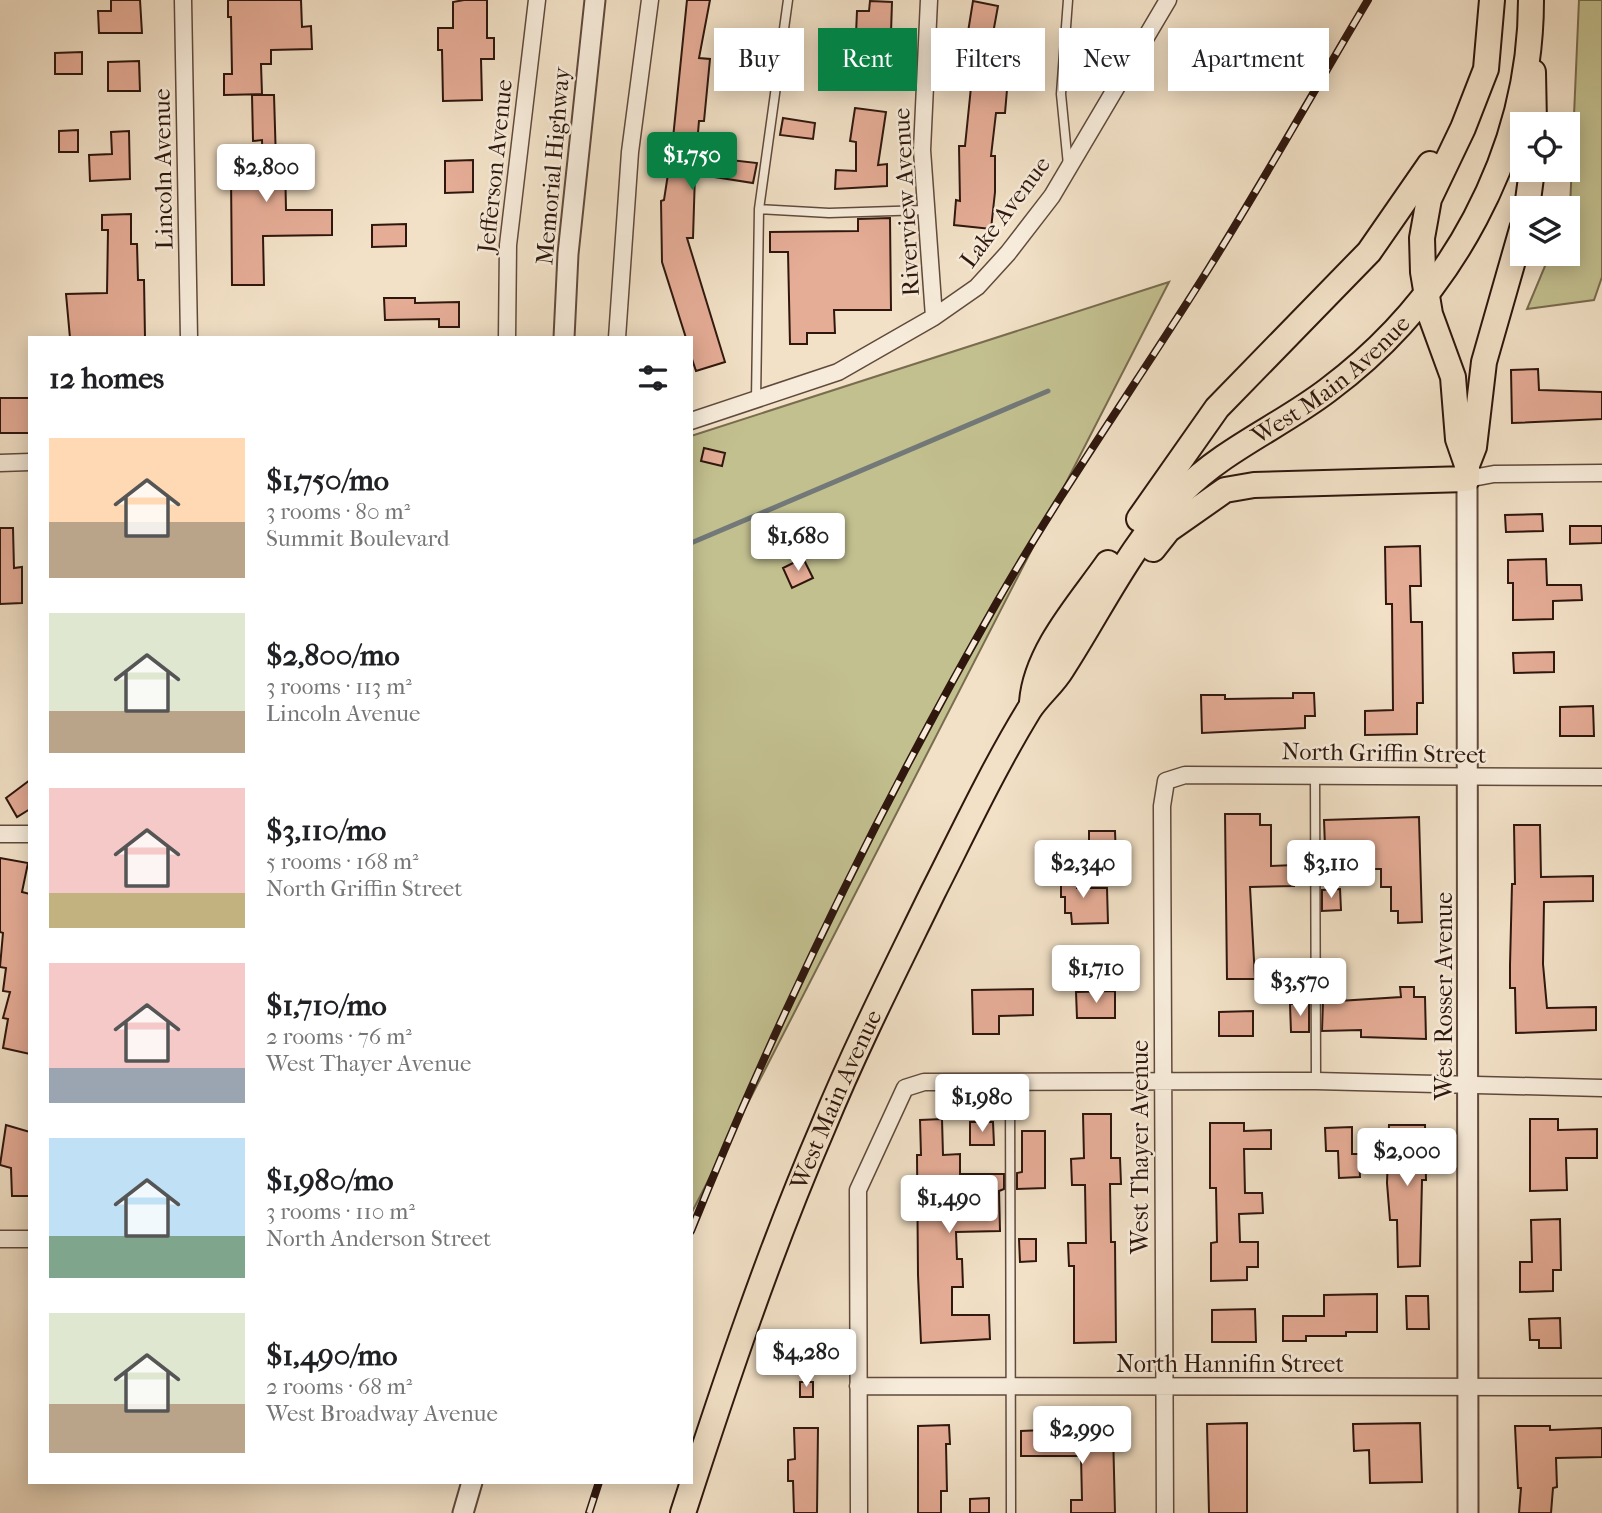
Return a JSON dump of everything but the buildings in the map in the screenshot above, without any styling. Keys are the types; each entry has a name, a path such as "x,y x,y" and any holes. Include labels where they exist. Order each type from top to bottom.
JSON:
{"main road":[{"path":"1467,472 1458,439 1454,377 1430,314 1422,255 1426,210 1471,111 1486,69 1491,0"},
{"name":"West Main Avenue","path":"1032,704 1038,676 1065,626 1217,408 1247,374 1326,300 1361,262 1412,195 1459,105 1491,0"},
{"name":"West Main Avenue","path":"693,1484 742,1341 822,1128 871,1017 979,800 1032,704 1052,684 1136,546 1183,491 1212,466 1348,375 1391,335 1426,293 1478,217 1495,179 1508,139 1531,35 1531,0"},
{"path":"1531,35 1534,112"},
{"path":"1467,472 1475,439 1484,362 1511,266"},
{"path":"1077,645 1104,615 1168,530 1225,490 1254,485 1467,472"},
{"name":"West Main Avenue","path":"683,1513 693,1484"}],"street":[{"name":"Lincoln Avenue","path":"183,0 188,336"},
{"name":"Jefferson Avenue","path":"507,336 508,245 537,0"},
{"name":"Memorial Highway","path":"564,336 568,254 595,0"},
{"path":"617,336 630,152 650,0"},
{"name":"Riverview Avenue","path":"929,0 922,150 934,317"},
{"name":"Lake Avenue","path":"693,420 838,372 934,317 977,287 1008,253 1052,196 1168,0"},
{"path":"0,463 28,462"},
{"path":"1467,472 1602,473"},
{"name":"West Rosser Avenue","path":"1467,472 1468,1513"},
{"name":"North Griffin Street","path":"1166,781 1185,775 1602,777"},
{"name":"West Thayer Avenue","path":"1165,1513 1162,806 1166,781"},
{"path":"0,834 28,834"},
{"path":"859,1513 858,1190 899,1096 905,1088 924,1082 1316,1081 1602,1088"},
{"path":"0,1239 28,1239"},
{"name":"North Hannifin Street","path":"858,1386 1602,1387"},
{"path":"463,1513 471,1484"}],"lane":[{"path":"756,400 759,209 788,0"},
{"path":"1068,0 1061,94 1068,168"},
{"path":"759,209 829,213 926,209"},
{"path":"1315,774 1316,1081"},
{"path":"1010,1082 1012,1513"}],"shaded area":[{"path":"1579,0 1602,0 1602,277 1594,300 1527,309 1545,266 1580,266 1580,196 1571,196 1571,182 1580,182 1580,112 1574,112"},
{"path":"1169,282 693,1210 693,435"}],"waterway":[{"path":"693,542 1048,391"}],"railway":[{"path":"693,1226 795,990 872,833 954,678 1048,517 1229,235 1368,0"},
{"path":"589,1513 598,1484"}]}
